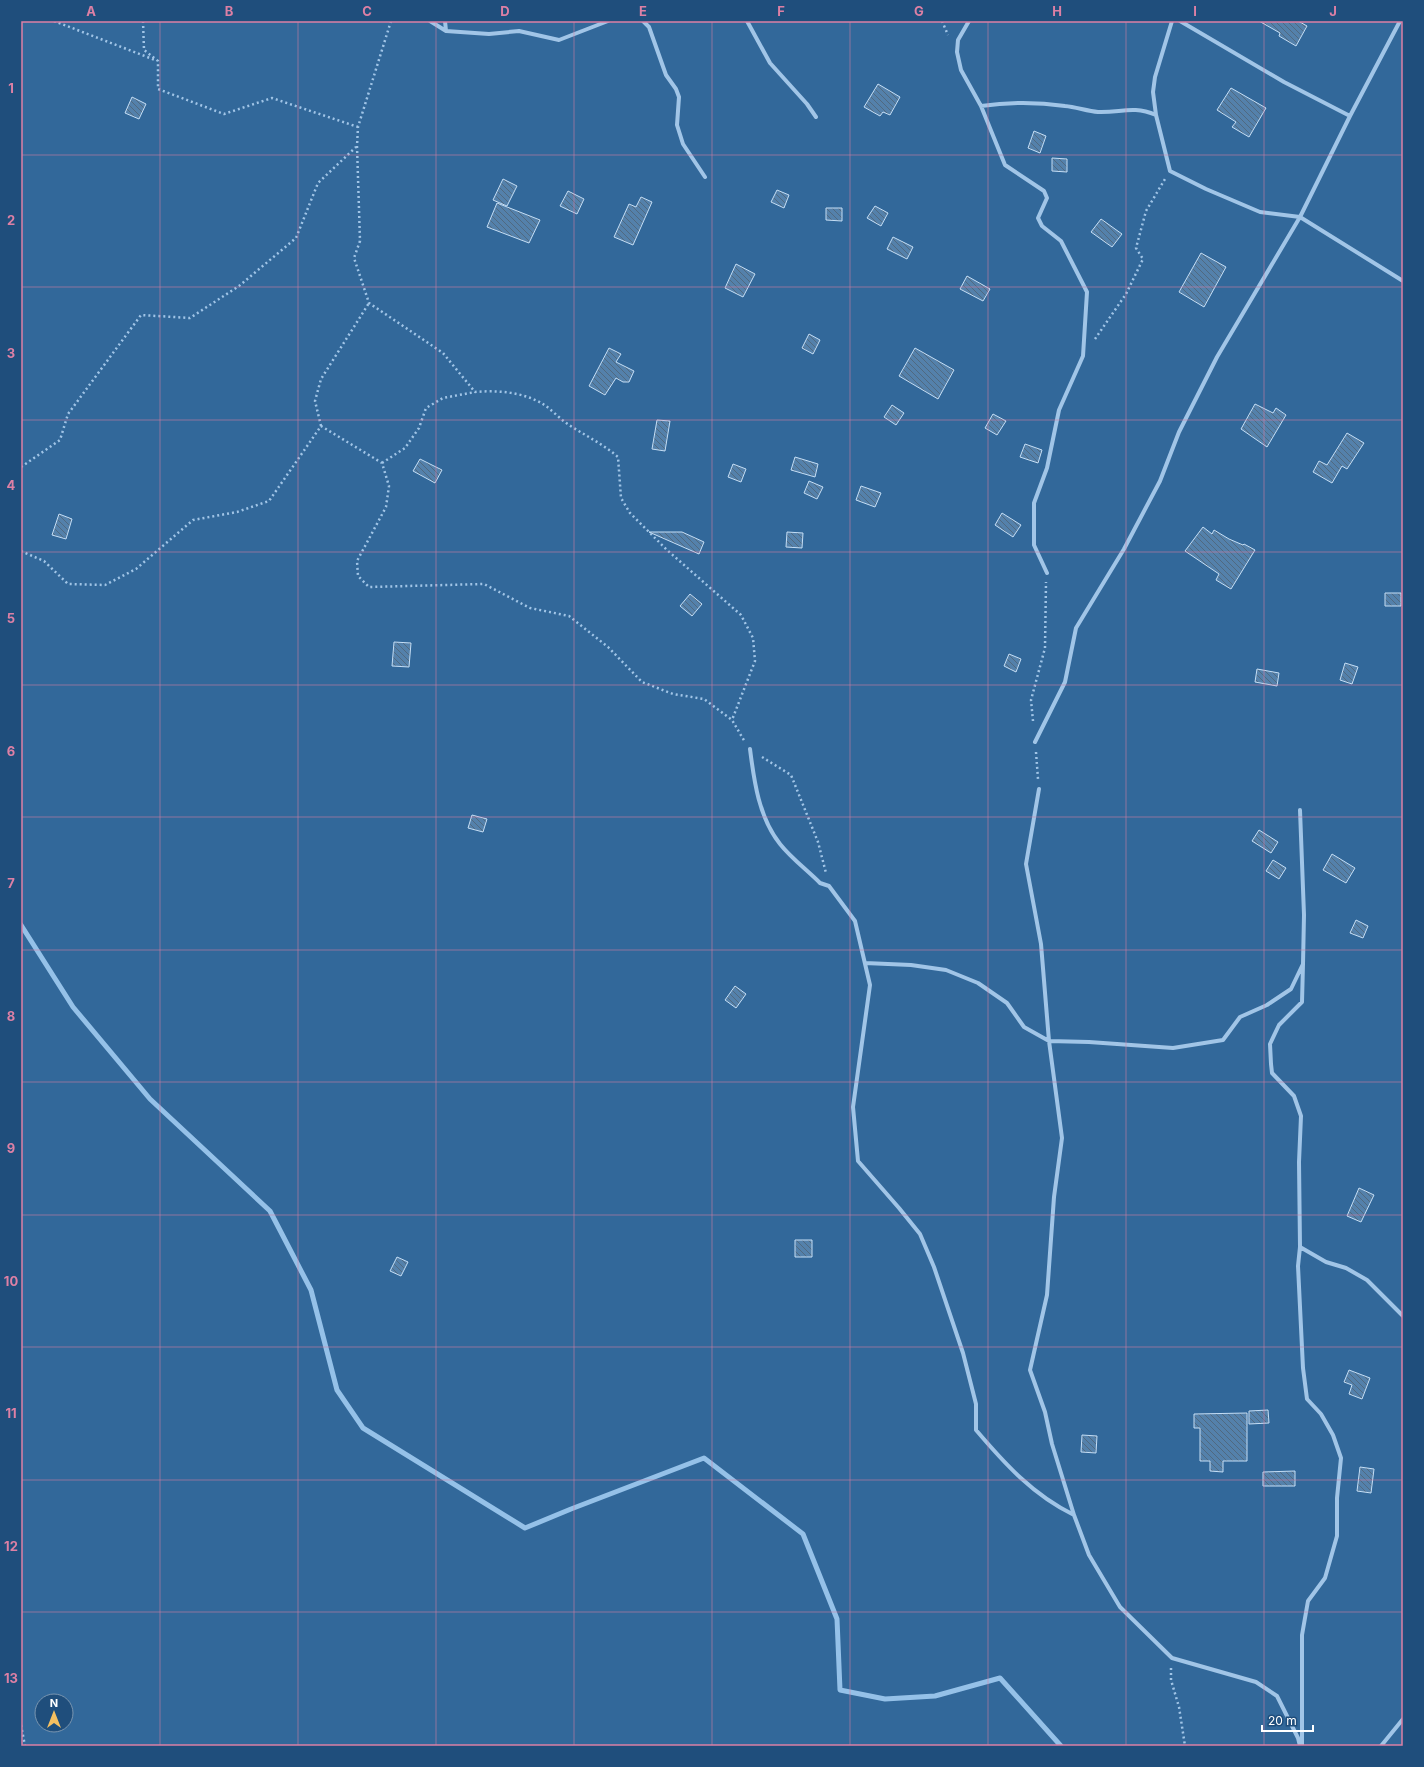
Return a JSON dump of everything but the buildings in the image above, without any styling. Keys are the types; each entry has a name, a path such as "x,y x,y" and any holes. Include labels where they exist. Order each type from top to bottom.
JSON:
{"street":[{"path":"430,21 446,31 489,34 519,31 559,40 608,21"},
{"path":"445,21 446,31"},
{"path":"643,21 649,27 666,75 676,89 679,97 677,125 683,144 705,177"},
{"path":"746,21 770,63 807,104 816,117"},
{"path":"969,21 958,40 957,52 961,70 981,106 1005,165 1044,191 1047,198 1038,218 1042,226 1061,241 1087,292 1083,356 1059,410 1047,468 1034,503 1034,545 1046,573"},
{"path":"1172,21 1155,77 1153,92 1156,115 1170,171 1206,189 1260,212 1300,217 1403,281"},
{"path":"1180,21 1284,82 1350,116"},
{"path":"1035,742 1065,682 1076,628 1124,549 1160,481 1179,432 1217,357 1300,217 1350,116 1400,21"},
{"path":"981,106 1004,103 1039,103 1099,112 1131,109 1144,110 1156,115"},
{"path":"750,749 754,778 766,821 780,844 820,883 828,886 856,921 870,985 853,1107 858,1161 920,1234 934,1267 963,1353 976,1404 976,1430 1018,1477 1060,1508 1074,1515"},
{"path":"1039,789 1026,864 1041,944 1049,1041 1062,1138 1054,1197 1047,1295 1030,1370 1045,1412 1052,1444 1074,1515 1090,1555 1120,1607 1172,1658 1256,1682 1277,1696 1301,1746"},
{"path":"1300,810 1304,915 1302,1002 1279,1025 1270,1044 1272,1073 1294,1096 1301,1116 1299,1162 1300,1247 1298,1266 1303,1368 1307,1399 1324,1419 1333,1435 1342,1458 1337,1498 1337,1536 1325,1578 1308,1601 1302,1634 1301,1746"},
{"path":"865,963 910,965 946,970 978,984 1007,1003 1024,1027 1049,1041 1089,1042 1173,1048 1223,1040 1240,1017 1267,1005 1291,989 1303,964"},
{"path":"1300,1247 1326,1262 1346,1268 1367,1280 1403,1316"},
{"path":"1381,1746 1403,1719"}],"path":[{"path":"54,21 158,61"},
{"path":"143,21 142,32 144,50 158,61"},
{"path":"391,21 358,127 357,146 360,241 354,258 369,303 443,353 475,392"},
{"path":"158,61 158,89 224,114 272,98 358,127"},
{"path":"21,467 60,440 68,414 141,315 190,318 239,286 296,238 318,184 357,146"},
{"path":"1083,356 1126,294 1143,259 1136,248 1146,211 1170,171"},
{"path":"369,303 322,379 315,401 322,426 382,464 389,486 386,507 357,561 358,576 369,587 484,584 530,608 569,616 608,648 642,682 673,694 704,699 732,720 750,749 791,775 818,842 828,886"},
{"path":"382,464 405,448 419,428 426,408 442,398 489,391 518,394 542,404 568,425 607,448 618,457 621,498 630,513 667,550 741,615 753,638 755,661 732,720"},
{"path":"21,551 44,562 68,584 105,585 136,569 193,520 238,512 270,501 322,426"},
{"path":"1039,789 1031,700 1045,648 1046,573"},
{"path":"1172,1658 1171,1680 1179,1707 1185,1746"},
{"path":"21,1725 25,1746"}],"shaded area":[{"path":"21,21 1403,21 1403,1746 21,1746"}],"waterway":[{"path":"21,925 73,1007 150,1099 270,1211 311,1290 337,1390 363,1428 525,1528 704,1458 803,1534 837,1619 840,1690 885,1699 935,1696 1000,1678 1061,1746"}]}
